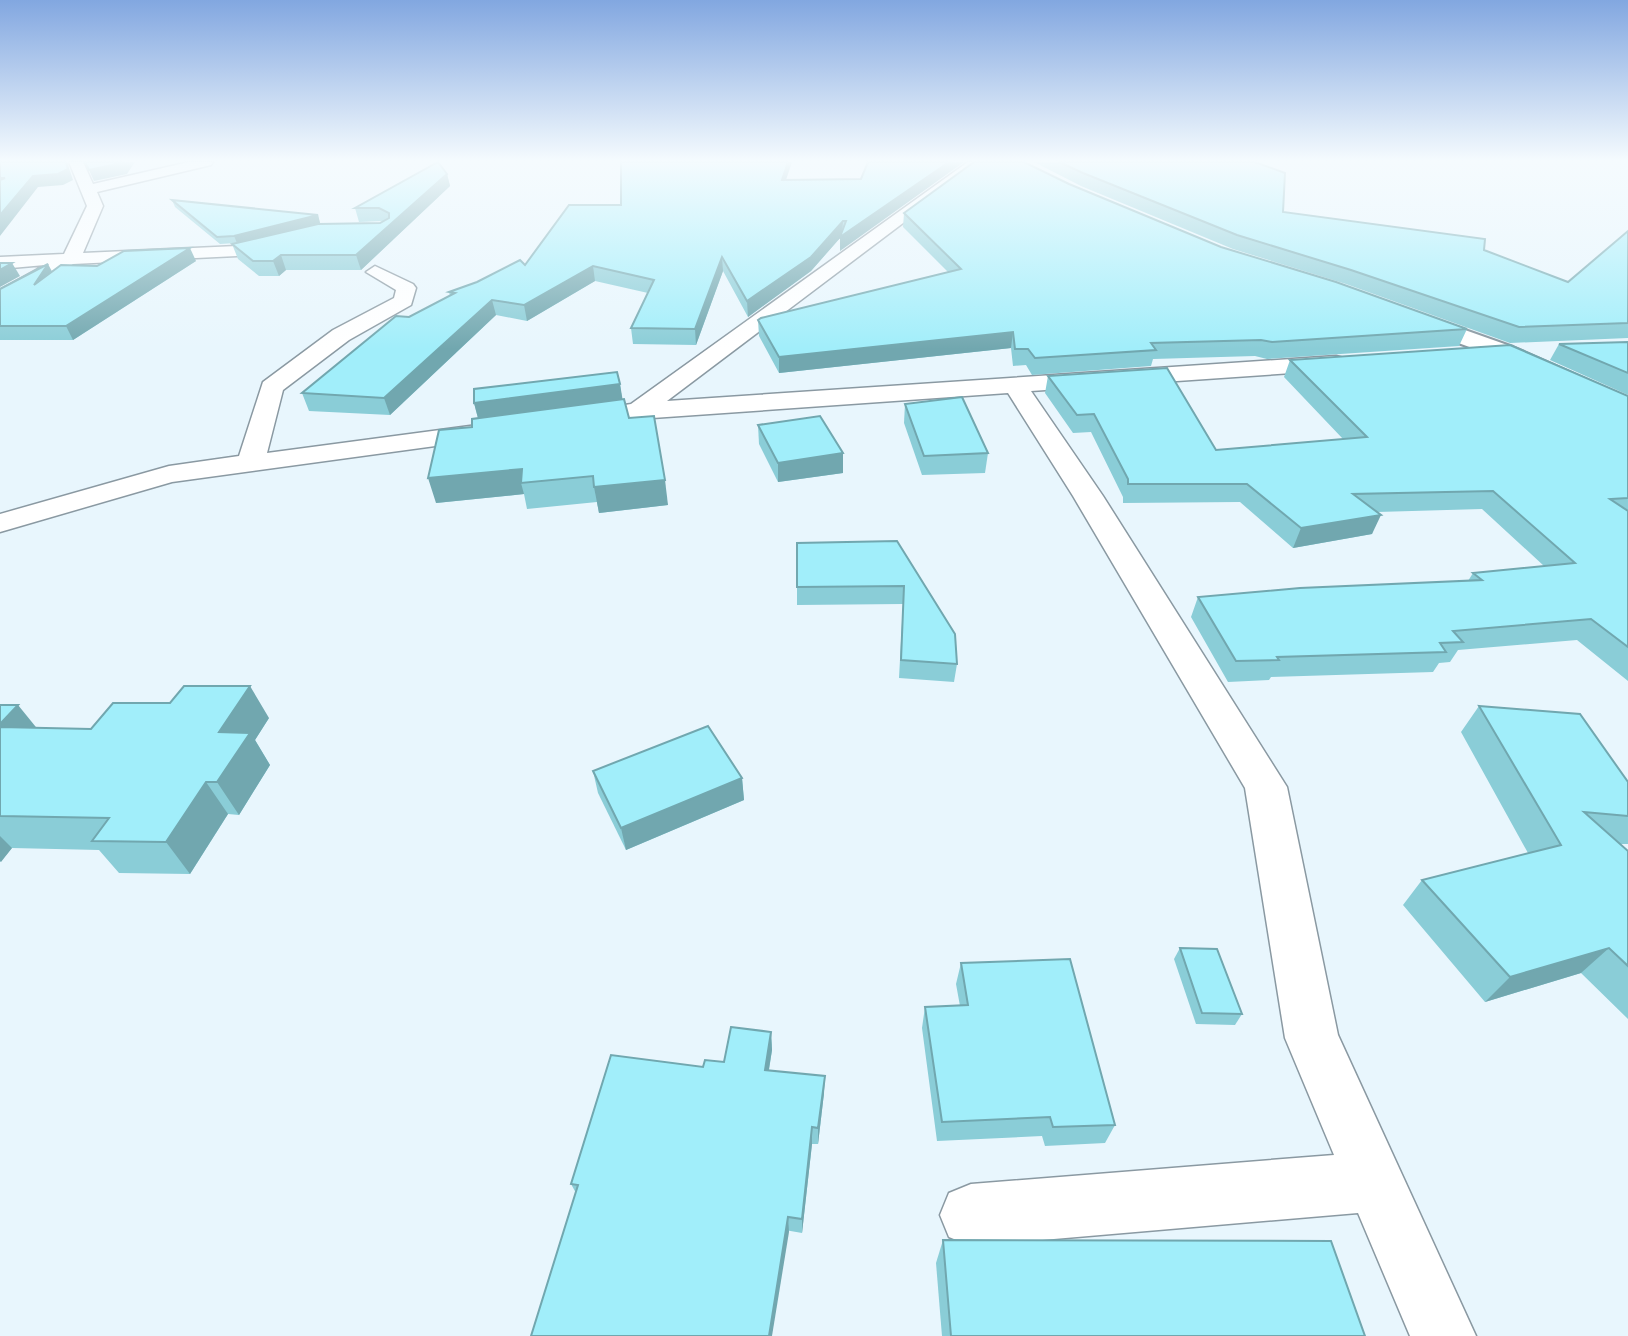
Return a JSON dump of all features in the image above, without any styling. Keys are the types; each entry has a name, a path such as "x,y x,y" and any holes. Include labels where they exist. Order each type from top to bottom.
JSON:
{"main road":[{"path":"1390,310 1505,352 1628,408"},
{"path":"1505,352 1560,350"}],"street":[{"path":"0,298 70,258 87,224"},
{"path":"638,411 892,224"},
{"path":"0,263 237,251 298,236"},
{"path":"251,463 272,387 341,335 404,301 406,288 375,272"},
{"path":"1451,356 1505,352"},
{"path":"555,422 638,411 1355,362"},
{"path":"1015,385 1095,508 1266,787 1312,1038 1443,1336"},
{"path":"0,523 169,474 514,428"},
{"path":"971,1215 1375,1182"}],"building":[{"path":"202,224 281,224 234,236 217,237"},
{"path":"317,224 390,224 356,255 281,255 273,261 253,261 232,244"},
{"path":"555,224 840,224 811,257 747,301 722,257 695,329 631,328 654,280 593,266 524,305 492,300 384,398 302,393 396,316 409,317 455,293 449,292 477,282 520,260 525,265"},
{"path":"845,224 858,224 840,237"},
{"path":"916,224 1166,224 1221,247 1336,282 1467,329 1272,342 1151,343 1156,350 1035,358 1028,349 1015,349 1013,332 779,357 758,320 961,269"},
{"path":"1211,224 1375,224 1485,239 1484,250 1568,282 1628,231 1628,323 1519,327"},
{"path":"190,248 66,326 0,326 0,289 48,264 34,285 61,265 97,266 124,251"},
{"path":"0,263 12,263 0,270"},
{"path":"1628,342 1628,373 1559,344"},
{"path":"1510,345 1628,396 1628,498 1610,499 1628,511 1628,647 1591,619 1453,631 1463,642 1440,643 1446,652 1277,657 1279,660 1236,661 1198,597 1300,588 1482,580 1473,573 1575,563 1493,491 1353,494 1381,515 1301,528 1247,484 1128,484 1128,479 1094,414 1077,415 1048,376 1167,368 1216,450 1367,437 1290,360"},
{"path":"617,372 620,384 474,403 474,389"},
{"path":"962,397 988,453 924,456 905,404"},
{"path":"624,399 629,418 654,416 665,480 594,487 593,476 521,483 522,469 428,478 439,430 472,427 472,419"},
{"path":"820,416 843,453 778,463 758,425"},
{"path":"897,541 955,634 957,664 901,660 904,586 797,587 797,543"},
{"path":"184,686 250,686 219,732 250,733 217,782 206,782 166,842 92,841 109,818 0,816 0,727 91,729 113,703 170,703"},
{"path":"0,705 18,705 0,724"},
{"path":"1479,706 1580,714 1628,782 1628,816 1584,812 1628,851 1628,966 1609,948 1510,977 1422,880 1561,845"},
{"path":"708,726 742,778 621,828 593,771"},
{"path":"1180,948 1217,949 1242,1014 1202,1013"},
{"path":"1070,959 1115,1125 1053,1127 1050,1117 942,1122 925,1007 968,1005 961,963"},
{"path":"731,1027 771,1032 765,1070 825,1076 818,1128 812,1127 802,1219 788,1217 769,1336 531,1336 578,1185 571,1184 611,1055 703,1067 705,1060 724,1062"},
{"path":"943,1240 1331,1241 1365,1336 951,1336"}]}
